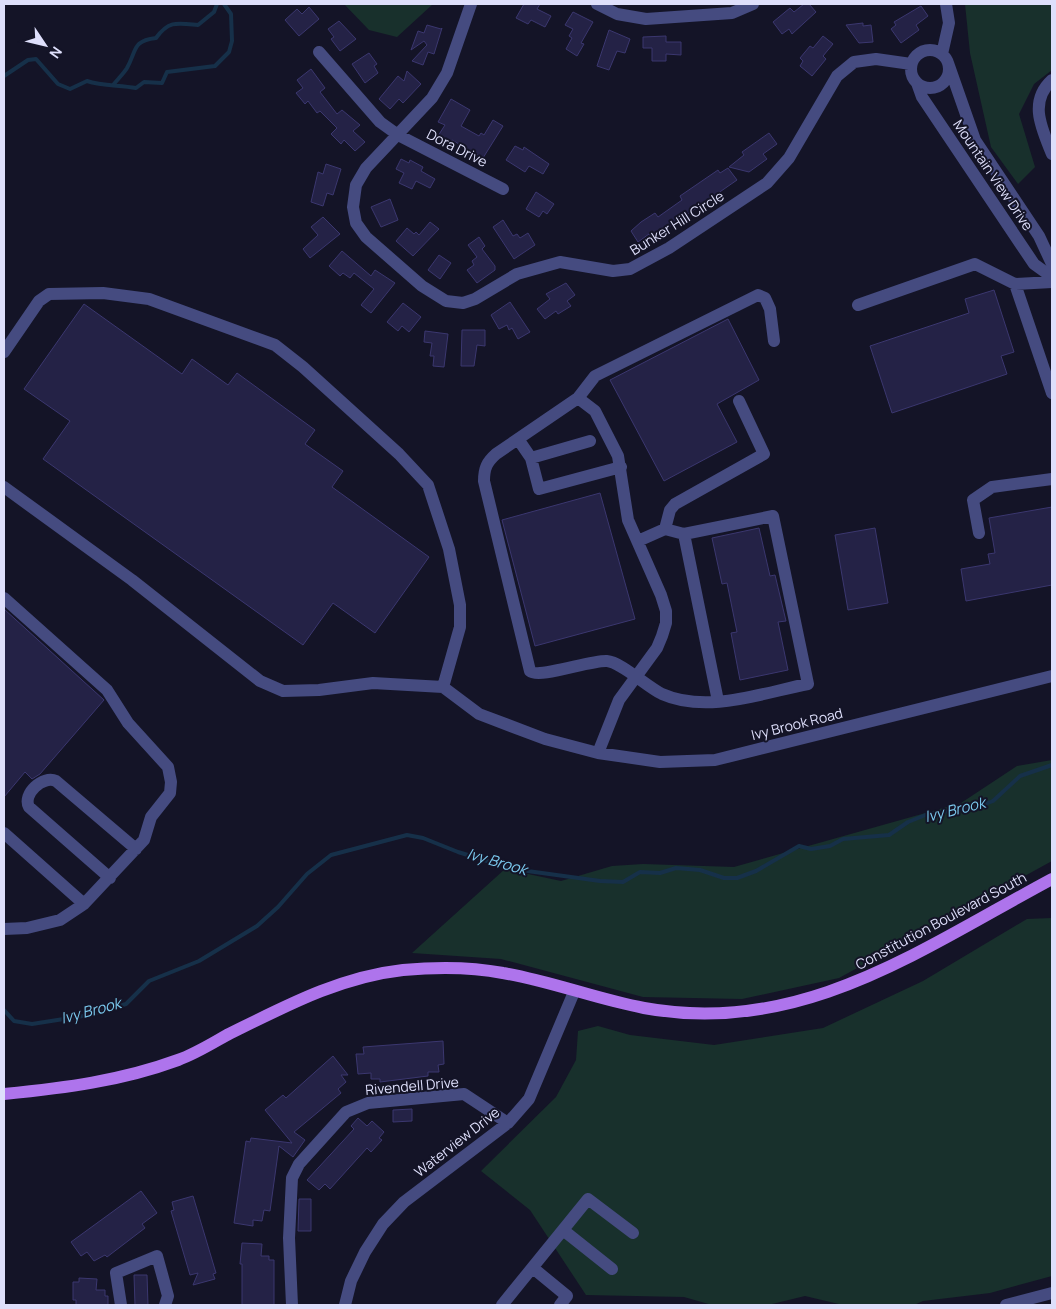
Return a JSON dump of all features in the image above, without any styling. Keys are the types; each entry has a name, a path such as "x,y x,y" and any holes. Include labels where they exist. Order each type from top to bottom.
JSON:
{"main road":[{"name":"Constitution Boulevard South","path":"4,1094 70,1088 120,1079 180,1059 316,991 403,970 456,969 503,973 645,1008 697,1015 747,1012 785,1006 865,979 1052,879"}],"street":[{"name":"Bunker Hill Circle","path":"471,4 447,73 432,98 366,168 356,185 353,207 356,223 366,237 422,286 446,301 462,303 475,299 517,274 560,262 612,271 630,269 669,248 767,183 790,158 837,76 854,62 876,59 911,64"},
{"path":"597,4 616,14 646,18 732,12 753,4"},
{"path":"945,59 937,51 924,50 914,58 911,64 911,74 917,83 928,88 940,85 948,76 945,59 949,23 946,4"},
{"name":"Dora Drive","path":"319,52 380,122 398,135 503,189"},
{"name":"Mountain View Drive","path":"945,59 975,140 1039,236 1052,264"},
{"path":"1052,80 1040,98 1038,118 1052,154"},
{"name":"Mountain View Drive","path":"917,83 922,97 1034,264 1052,277"},
{"path":"858,305 975,264 1015,284 1052,282"},
{"path":"1015,284 1052,393"},
{"path":"4,352 39,301 50,294 103,293 148,299 274,345 296,361 399,454 428,485 449,549 460,605 460,627 443,687 373,683 319,690 283,691 260,680 132,580 4,487"},
{"path":"638,541 665,528 684,534 770,515 776,520 808,684 700,703 685,701 652,689 620,664 610,661 589,662 538,675 530,671 484,481 486,464 518,439 578,398 595,376 758,295 765,298 770,309 774,341"},
{"path":"578,398 595,411 612,442 621,467 628,520 662,595 666,623 657,648 619,700 598,753"},
{"path":"665,528 670,510 674,504 764,454 739,401"},
{"path":"518,439 532,458 539,489 621,467"},
{"path":"532,458 590,441"},
{"path":"978,533 973,500 992,487 1052,479"},
{"path":"684,534 718,701"},
{"path":"4,598 107,690 128,723 168,767 171,782 170,793 151,817 144,840 84,904 60,920 27,928 4,929"},
{"name":"Ivy Brook Road","path":"443,687 478,714 546,739 598,753 660,762 715,760 1052,676"},
{"path":"110,878 29,807 27,803 29,796 40,782 51,779 56,781 136,849"},
{"path":"4,832 84,904"},
{"name":"Waterview Drive","path":"345,1305 351,1281 365,1252 383,1224 404,1202 508,1122 529,1100 574,992"},
{"name":"Rivendell Drive","path":"292,1305 290,1238 292,1178 299,1164 346,1112 368,1103 464,1094 508,1122"},
{"path":"502,1305 588,1198 633,1233"},
{"path":"563,1230 612,1269"},
{"path":"121,1305 116,1273 157,1256 168,1296 165,1305"},
{"path":"533,1268 567,1296 560,1305"},
{"path":"1006,1305 1052,1293"}],"green space":[{"path":"344,4 433,4 397,37 369,30"},
{"path":"965,4 1052,4 1052,70 1034,84 1019,114 1035,167 1018,184 991,147 970,53"},
{"path":"1052,760 1052,861 839,978 742,999 643,997 501,959 412,953 505,869 561,881 612,866 643,864 734,867 961,803 1017,766"},
{"path":"1052,918 1052,1276 990,1293 923,1301 914,1305 843,1305 805,1296 768,1305 712,1305 684,1297 586,1295 530,1210 481,1171 556,1097 576,1060 578,1031 598,1026 630,1035 714,1045 823,1028 923,981 1027,919"}],"building":[{"path":"524,4 540,4 537,9 551,16 545,27 531,20 528,24 516,18"},
{"path":"804,4 809,4 816,12 792,34 789,29 782,34 773,22 790,8 794,12"},
{"path":"921,6 928,16 916,25 919,30 901,43 891,29 896,25 894,22"},
{"path":"309,7 319,19 299,36 285,20 297,9 302,14"},
{"path":"573,12 593,22 581,43 584,44 577,56 566,49 572,38 569,36 573,29 565,25"},
{"path":"339,21 356,39 340,51 331,39 334,37 328,29"},
{"path":"863,23 863,26 871,25 873,42 859,43 846,25"},
{"path":"427,25 442,28 434,54 428,52 423,65 412,61 427,45 424,41 411,50 418,31 424,33"},
{"path":"609,30 630,39 625,53 617,51 609,70 597,66"},
{"path":"666,36 666,42 681,42 681,55 666,54 666,61 652,61 652,48 643,48 643,37"},
{"path":"823,36 833,44 823,56 826,59 812,76 800,66 803,61 800,58 810,46 813,48"},
{"path":"369,53 377,64 374,66 378,73 365,83 352,64"},
{"path":"311,69 325,88 320,92 337,114 342,110 360,125 353,131 365,142 355,151 344,140 341,144 331,134 337,128 320,111 317,113 308,101 305,104 296,93 303,88 297,80"},
{"path":"407,71 421,84 403,103 399,99 390,109 379,99 398,76 404,81"},
{"path":"451,99 470,110 461,126 479,136 481,133 484,135 493,120 503,126 483,158 452,140 450,143 438,136 445,125 438,122"},
{"path":"769,133 777,144 763,154 767,159 749,172 729,167 744,155 742,152"},
{"path":"515,146 523,150 524,147 549,164 543,174 529,166 525,172 506,160"},
{"path":"401,159 409,163 410,160 423,167 421,171 435,179 430,188 416,181 412,189 399,183 404,173 396,169"},
{"path":"326,164 341,169 333,195 327,193 323,206 311,202 318,172 323,174"},
{"path":"728,168 737,180 652,239 649,234 638,242 631,231 641,222 655,213 658,217 682,200 680,196 718,170 720,173"},
{"path":"536,192 554,204 547,214 543,211 539,217 526,209"},
{"path":"390,199 398,220 381,227 371,207"},
{"path":"323,217 340,234 310,258 303,249 318,235 311,227"},
{"path":"503,220 513,236 517,234 520,238 528,233 535,245 514,259 493,227"},
{"path":"430,222 439,229 413,256 396,241 407,228 414,234 416,232 419,235"},
{"path":"479,237 485,246 482,249 495,266 495,270 477,283 467,270 474,265 472,261 477,257 468,245"},
{"path":"342,251 371,276 375,270 395,283 371,313 361,305 374,289 354,273 350,278 343,273 340,276 329,266"},
{"path":"439,255 451,263 440,279 428,270"},
{"path":"566,283 575,295 567,301 571,306 558,314 556,311 545,319 537,309 550,299 546,294"},
{"path":"994,290 1014,352 1001,356 1007,374 892,413 870,346 969,313 965,299"},
{"path":"510,302 530,332 518,339 512,328 509,330 507,325 499,329 491,315"},
{"path":"403,303 421,317 409,332 402,326 398,331 387,322"},
{"path":"84,304 182,374 192,359 228,385 237,373 315,430 305,444 343,471 332,487 429,557 375,633 333,603 303,645 43,459 70,421 24,389"},
{"path":"728,319 759,380 717,404 737,442 664,481 610,380"},
{"path":"462,330 485,330 485,346 477,345 474,366 461,366"},
{"path":"425,331 448,334 444,367 433,366 434,356 430,356 432,343 424,342"},
{"path":"600,493 635,619 535,646 502,520"},
{"path":"1052,507 1052,585 966,601 961,569 990,564 988,554 995,553 989,518"},
{"path":"759,528 770,576 775,575 786,621 778,622 788,670 740,680 731,633 737,632 727,583 722,584 712,538"},
{"path":"875,528 888,603 848,610 835,535"},
{"path":"4,609 104,700 40,774 32,779 25,772 4,797"},
{"path":"443,1041 444,1064 438,1065 439,1072 428,1072 428,1076 380,1082 380,1079 371,1079 371,1073 358,1074 356,1054 364,1054 363,1047"},
{"path":"333,1056 348,1075 341,1075 346,1082 338,1089 341,1093 294,1132 305,1140 293,1157 279,1146 270,1211 264,1210 262,1221 253,1220 253,1226 234,1223 246,1141 250,1142 251,1138 292,1143 265,1110 283,1095 286,1098"},
{"path":"412,1109 412,1121 393,1122 393,1110"},
{"path":"358,1118 367,1126 372,1121 384,1132 379,1138 382,1140 371,1152 367,1148 330,1189 325,1184 319,1190 307,1180 354,1129 351,1126"},
{"path":"141,1191 157,1213 142,1224 145,1228 107,1257 105,1255 94,1261 87,1252 81,1256 71,1242"},
{"path":"193,1196 216,1273 213,1274 215,1279 193,1285 198,1273 190,1275 171,1211 174,1210 172,1202"},
{"path":"299,1199 311,1199 311,1231 298,1231"},
{"path":"242,1243 262,1244 261,1256 269,1256 269,1260 274,1260 274,1305 242,1305 242,1264 240,1264"},
{"path":"134,1275 147,1275 148,1305 135,1305"},
{"path":"79,1278 97,1279 96,1290 105,1290 105,1296 108,1296 108,1305 76,1305 76,1300 73,1300 73,1282 79,1282"}],"waterway":[{"path":"114,84 127,68 139,44 148,39 156,38 170,25 179,23 198,25 214,12 217,4"},
{"path":"4,76 28,60 36,59 58,84 70,89 87,81 136,88 144,82 162,83 167,72 215,66 229,52 232,41 231,14 224,4"},
{"name":"Ivy Brook","path":"4,1010 14,1021 32,1024 89,1015 126,1004 149,981 199,961 257,926 278,907 307,874 331,855 407,835 423,838 458,852 513,869 600,881 623,882 640,872 660,873 676,868 700,870 724,878 737,878 756,871 799,846 811,849 830,846 843,839 889,835 908,822 928,814 977,807 993,801 1020,776 1052,765"}]}
